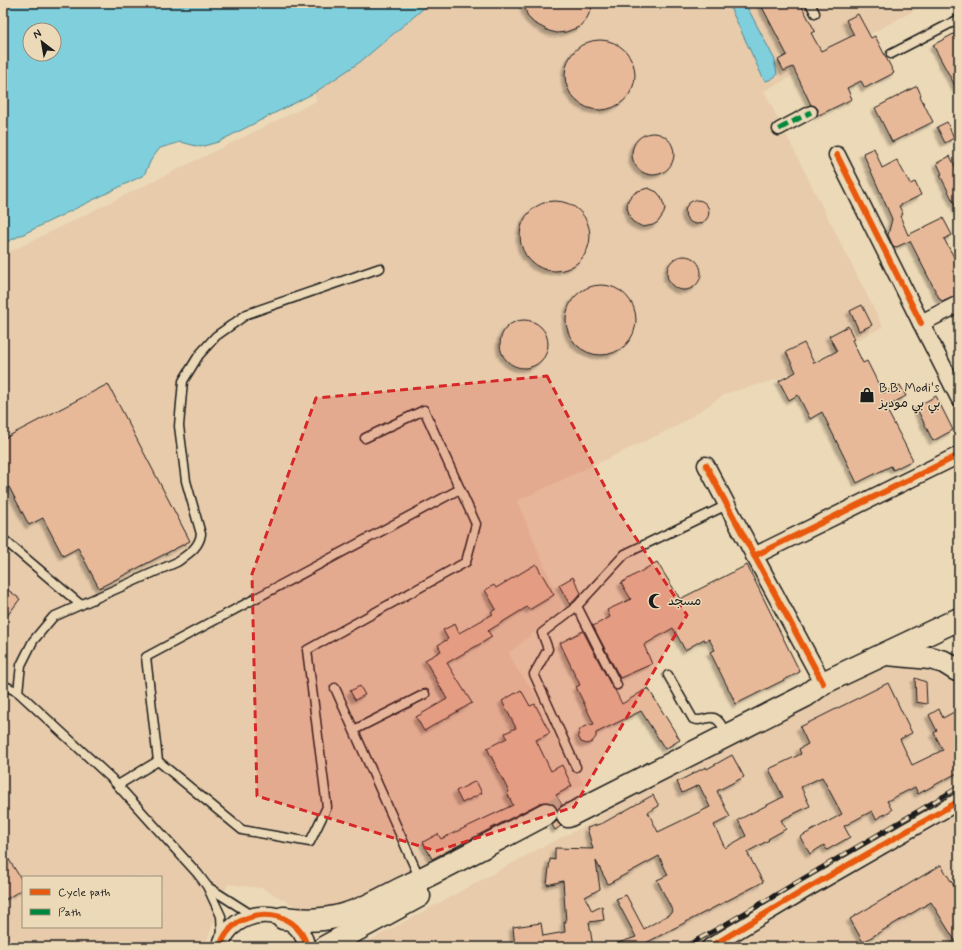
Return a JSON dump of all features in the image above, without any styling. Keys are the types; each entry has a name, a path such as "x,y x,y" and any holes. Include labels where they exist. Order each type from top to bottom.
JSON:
{"main road":[{"path":"283,918 300,920 334,918 366,906 557,815 665,761 805,696 822,684 934,631 958,623"},
{"path":"934,631 958,671"},
{"path":"887,654 930,658 944,662 958,671"},
{"path":"665,761 722,726 804,686 822,684"},
{"path":"325,947 557,815"}],"street":[{"path":"779,129 811,112"},
{"path":"837,155 959,398"},
{"path":"921,323 959,304"},
{"path":"754,556 959,455"},
{"path":"706,465 822,684"},
{"path":"710,947 959,801"},
{"path":"221,943 234,924 252,915 263,914 283,918 293,925 301,934 307,947"}],"lane":[{"path":"810,3 815,13"},
{"path":"890,54 959,19"},
{"path":"18,692 21,665 33,641 53,617 177,562 194,550 200,542 201,534 186,481 179,426 184,381 199,355 216,336 247,314 380,268"},
{"path":"365,438 424,410 476,524 466,562 307,650 327,807 310,842 242,830 158,761 146,657 460,489"},
{"path":"576,767 534,674 548,650 542,633 577,606 624,554 727,505"},
{"path":"3,539 81,605"},
{"path":"577,606 617,685"},
{"path":"668,675 693,719 699,721 707,717 712,718 720,722 722,726"},
{"path":"3,685 18,692 111,778 198,874 207,886 221,916 221,943"},
{"path":"335,688 420,880"},
{"path":"354,730 425,694"},
{"path":"118,786 158,761"},
{"path":"207,886 252,915"}],"highlighted area":[{"path":"547,376 616,508 687,615 574,807 436,851 257,796 252,574 316,398"}],"shaded area":[{"path":"430,3 728,3 763,78 766,81 774,77 777,70 775,60 745,3 928,3 764,91 883,327 779,379 727,393 677,426 517,501 563,609 509,653 517,669 535,693 545,719 584,784 346,907 310,914 262,888 228,884 207,940 196,947 3,947 3,255 317,101 314,93 360,62"},
{"path":"880,665 926,670 939,674 959,686 959,947 358,947 546,845 589,824 637,788"}],"water":[{"path":"3,3 430,3 360,62 314,93 218,142 200,147 181,142 160,148 151,160 144,175 3,244"},
{"path":"728,3 745,3 775,60 777,75 772,79 766,81 763,78"}],"building":[{"path":"523,3 594,3 587,18 579,27 566,32 557,33 549,31 534,23 528,17"},
{"path":"760,3 800,3 815,31 811,33 821,51 854,35 846,20 858,14 871,38 875,36 894,73 865,88 861,81 847,88 852,99 817,116 818,109 811,105 793,67 784,71 778,60 787,55"},
{"path":"959,31 959,93 933,45"},
{"path":"600,40 613,43 625,50 632,62 635,75 632,88 625,100 613,107 600,110 587,107 575,100 568,88 565,75 568,62 575,50 587,43"},
{"path":"917,86 921,95 920,96 933,122 892,142 875,108"},
{"path":"947,122 954,138 945,143 937,127"},
{"path":"653,133 668,139 674,154 668,169 653,175 638,169 632,154 638,139"},
{"path":"874,148 882,168 897,160 910,184 915,182 921,195 899,206 903,214 900,216 908,235 943,218 952,235 944,239 959,266 959,295 944,301 940,300 910,241 894,248 888,235 892,219 863,153"},
{"path":"950,156 959,174 959,213 940,175 942,174 937,163"},
{"path":"648,188 657,192 661,197 665,208 664,213 658,222 653,225 643,227 633,222 630,218 627,207 628,200 632,195 638,191"},
{"path":"697,200 705,204 709,212 705,220 697,224 689,220 685,212 689,204"},
{"path":"555,201 568,204 580,211 587,223 590,236 587,249 580,261 568,268 555,271 542,268 530,261 523,249 520,236 523,223 530,211 542,204"},
{"path":"684,256 696,261 701,273 696,285 684,290 672,285 667,273 672,261"},
{"path":"601,285 614,288 626,295 633,307 636,320 633,333 626,345 614,352 601,355 588,352 576,345 569,333 566,320 569,307 576,295 588,288"},
{"path":"862,305 872,325 859,331 850,311"},
{"path":"524,320 533,322 541,327 546,335 548,344 546,353 541,361 533,366 524,368 515,366 507,361 502,353 500,344 502,335 507,327 515,322"},
{"path":"848,326 854,339 852,340 863,363 867,361 883,393 900,385 906,396 889,405 891,409 887,410 913,460 893,470 891,466 857,483 822,412 810,419 798,395 789,400 779,381 796,372 786,352 804,343 814,363 837,351 829,336"},
{"path":"108,384 190,541 99,588 78,548 63,556 43,518 29,525 9,487 3,490 3,439"},
{"path":"936,396 953,430 933,441 916,407"},
{"path":"657,562 680,599 747,565 800,672 736,704 710,652 715,650 709,639 705,641 704,639 685,650 673,628 644,645 652,664 620,678 593,626 610,617 607,610 631,599 621,583"},
{"path":"536,564 554,595 529,610 527,607 488,631 492,637 447,663 472,703 424,731 416,717 447,699 425,660 441,651 438,645 448,639 443,630 455,624 459,633 493,614 491,612 496,609 485,590 494,585 496,588"},
{"path":"573,577 581,593 570,605 559,585"},
{"path":"3,586 20,599 3,621"},
{"path":"583,631 622,704 648,688 680,740 665,749 641,711 596,733 596,737 592,742 587,744 581,742 578,736 579,731 583,727 594,724 576,687 580,685 560,643"},
{"path":"915,678 926,682 927,704 916,702"},
{"path":"888,683 912,733 900,739 912,765 943,750 934,733 937,731 929,715 939,709 943,718 954,712 959,721 959,772 918,794 915,787 887,801 892,810 876,819 872,811 844,826 850,837 827,850 824,845 810,854 800,837 842,814 822,777 801,787 810,806 781,820 786,829 747,852 763,882 638,947 612,947 612,945 636,937 616,899 626,895 644,929 673,912 657,880 668,875 659,856 608,884 596,861 600,889 585,897 592,911 602,906 604,920 589,922 593,947 515,947 513,927 541,923 543,936 565,932 564,922 566,922 563,881 547,885 550,859 555,860 555,848 593,849 587,828 603,823 653,795 659,806 648,812 658,832 710,807 699,785 682,793 677,782 706,767 707,769 732,755 744,777 717,791 730,817 714,825 725,848 746,836 738,820 783,797 769,769 801,754 799,749 808,744 800,727"},
{"path":"360,686 365,695 355,700 350,691"},
{"path":"521,690 530,706 535,704 550,733 536,740 551,771 562,765 572,786 556,795 562,805 557,809 552,803 540,803 432,859 423,842 438,834 441,839 513,805 507,793 509,792 487,748 507,738 505,733 516,728 502,701"},
{"path":"476,781 482,793 462,803 456,791"},
{"path":"557,821 561,826 555,830 552,825"},
{"path":"3,850 22,880 22,890 3,901"},
{"path":"941,865 959,894 959,947 931,902 863,942 850,919"}],"tunnel":[{"path":"546,814 562,806"}],"railway":[{"path":"684,947 959,787"}],"marked path":[{"path":"779,129 811,112"}],"cycle path":[{"path":"837,155 921,323"},
{"path":"754,556 959,455"},
{"path":"706,465 823,683"},
{"path":"710,947 803,891 959,801"},
{"path":"220,947 227,933 237,923 250,917 264,915 278,917 291,923 301,933 307,947"}],"place":[{"name":"B.B. Modi's بي بي موديز","path":"867,395"},
{"name":"مسجد","path":"656,601"}]}
